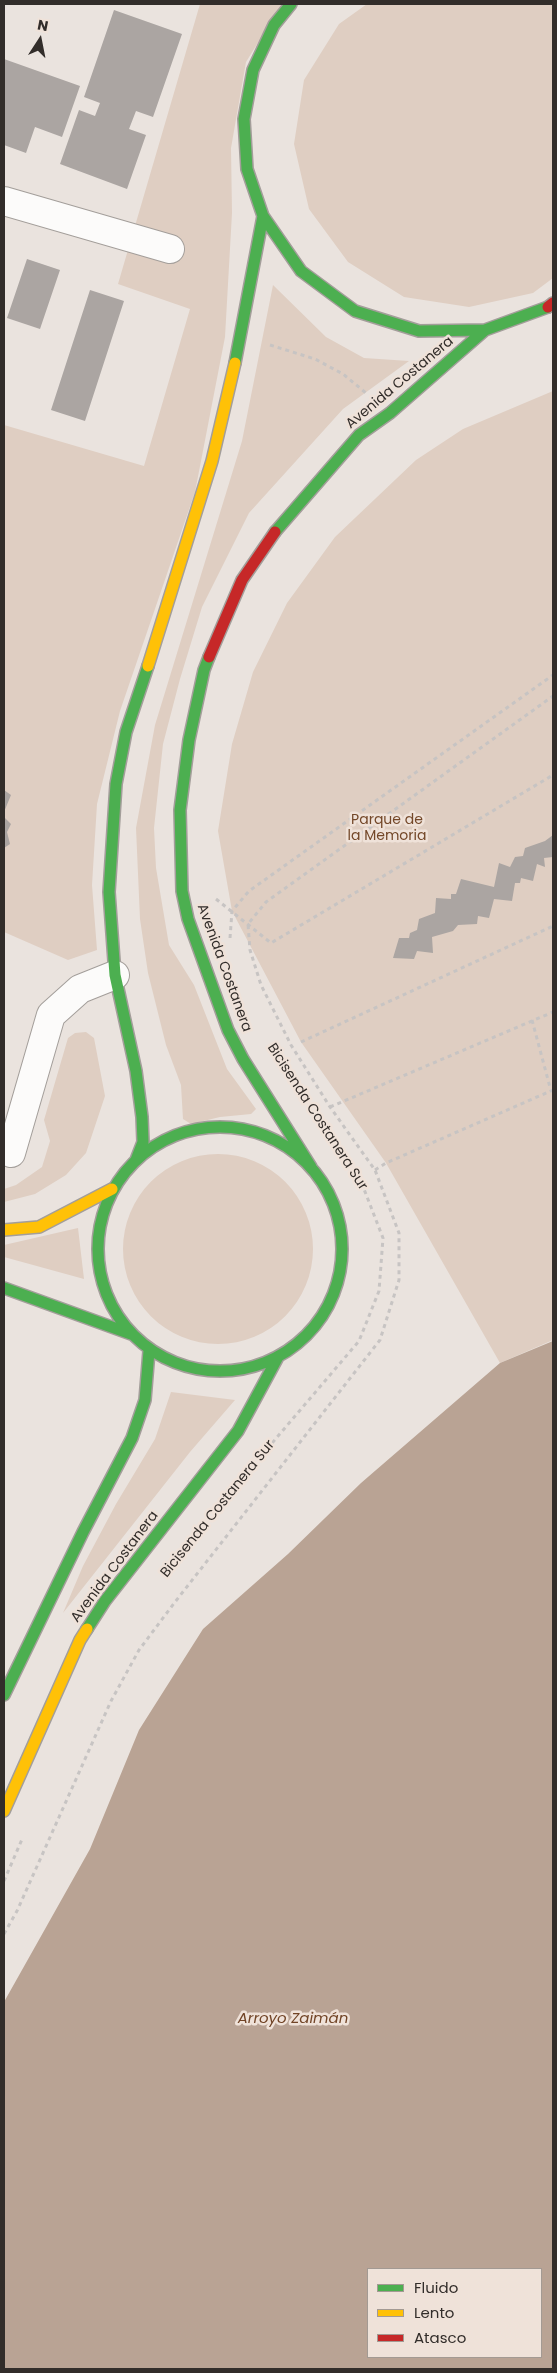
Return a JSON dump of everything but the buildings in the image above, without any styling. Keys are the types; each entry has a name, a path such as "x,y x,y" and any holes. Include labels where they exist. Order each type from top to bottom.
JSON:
{"main road":[{"path":"291,4 274,25 253,70 244,119 247,169 263,216 301,271 355,311 419,331 485,330 552,306"},
{"path":"136,1160 143,1142 142,1117 136,1071 115,975 108,892 116,784 126,732 212,461 240,339 263,216"},
{"name":"Avenida Costanera","path":"4,1812 80,1640 105,1601 238,1432 278,1357 308,1335 313,1328 329,1305 341,1270 342,1233 331,1198 244,1059 228,1030 188,919 182,891 180,810 189,740 204,670 242,580 281,523 360,435 390,413 485,330"},
{"path":"278,1357 238,1371 197,1370 149,1351 131,1334 109,1302 98,1265 99,1226 112,1189 136,1160 168,1138 205,1128 244,1129 280,1143 311,1167"},
{"path":"4,1230 39,1227 112,1189"},
{"path":"4,1288 131,1334"},
{"path":"4,1695 82,1532 132,1438 144,1400 149,1351"}],"street":[{"path":"4,201 170,249"},
{"path":"11,1153 51,1014 80,990 115,975"}],"path":[{"path":"240,339 285,348 315,359 343,374 390,413"},
{"path":"230,941 232,911 249,891 553,675"},
{"path":"4,1934 17,1912 111,1701 140,1650 175,1602 380,1340 399,1280 399,1233 375,1170 291,1046 261,984 250,950 248,924 266,902 553,696"},
{"path":"182,891 210,894 271,944 553,775"},
{"path":"301,1042 553,926"},
{"path":"330,1106 553,1012"},
{"path":"375,1170 386,1163 552,1091 532,1020"},
{"name":"Bicisenda Costanera Sur","path":"261,1455 359,1340 379,1291 383,1238 362,1184 337,1145"},
{"path":"4,1881 26,1829"}],"green space":[{"path":"200,4 282,4 246,62 231,148 232,213 225,337 195,492 120,711 97,804 92,885 97,950 68,960 4,932 4,425 144,466 190,309 118,284"},
{"path":"367,4 553,4 553,278 533,293 469,307 404,297 348,262 309,209 294,144 304,80 339,24"},
{"path":"273,285 326,337 364,358 409,361 343,409 249,513 202,607 180,679 163,744 154,828 156,868 169,945 194,985 227,1069 256,1109 251,1114 220,1117 191,1124 183,1119 181,1085 166,1045 148,973 140,919 136,828 155,725 242,441"},
{"name":"Parque de la Memoria","path":"553,391 553,1340 500,1363 386,1163 301,1042 232,911 218,831 232,744 253,672 287,603 335,537 416,460 463,429"},
{"path":"86,1032 94,1038 105,1096 86,1153 66,1175 35,1194 4,1202 4,1189 16,1185 42,1167 50,1141 44,1120 68,1038 75,1033"},
{"path":"218,1154 237,1156 254,1161 271,1170 285,1182 297,1196 306,1213 311,1230 313,1249 311,1268 306,1285 297,1302 285,1316 271,1328 254,1337 237,1342 218,1344 199,1342 182,1337 165,1328 151,1316 139,1302 130,1285 125,1268 123,1249 125,1230 130,1213 139,1196 151,1182 165,1170 182,1161 199,1156"},
{"path":"78,1228 84,1279 4,1257 4,1245"},
{"path":"171,1392 235,1400 190,1452 63,1613 83,1566 116,1504 155,1439"}],"water":[{"name":"Arroyo Zaimán","path":"553,1341 553,2369 4,2369 4,2002 90,1849 139,1730 203,1629 288,1554 361,1483 500,1363"}],"traffic: fast":[{"path":"291,4 274,25 253,70 244,119 247,169 263,216 301,271 355,311 419,331 485,330"},
{"path":"235,363 263,216"},
{"path":"485,330 548,307"},
{"path":"275,532 359,435 390,413 485,330"},
{"path":"209,657 204,670 189,740 180,810 182,891 188,919 228,1030 243,1059 311,1167"},
{"path":"136,1160 143,1142 142,1117 136,1071 115,975 109,892 116,784 126,732 148,666"},
{"path":"220,1127 244,1129 267,1136 288,1148 306,1163 321,1181 333,1202 340,1225 342,1249 340,1273 333,1296 321,1317 306,1335 288,1350 267,1362 244,1369 220,1371 196,1369 173,1362 152,1350 134,1335 119,1317 107,1296 100,1273 98,1249 100,1225 107,1202 119,1181 134,1163 152,1148 173,1136 196,1129 220,1127"},
{"path":"4,1288 131,1334"},
{"path":"4,1695 83,1532 132,1438 145,1400 149,1351"},
{"path":"87,1629 105,1601 238,1431 278,1357"}],"traffic: slow":[{"path":"148,666 212,461 235,363"},
{"path":"4,1230 39,1227 112,1189"},
{"path":"4,1811 80,1640 87,1629"}],"traffic: jam":[{"path":"548,307 553,303"},
{"path":"209,657 242,580 275,532"}]}
